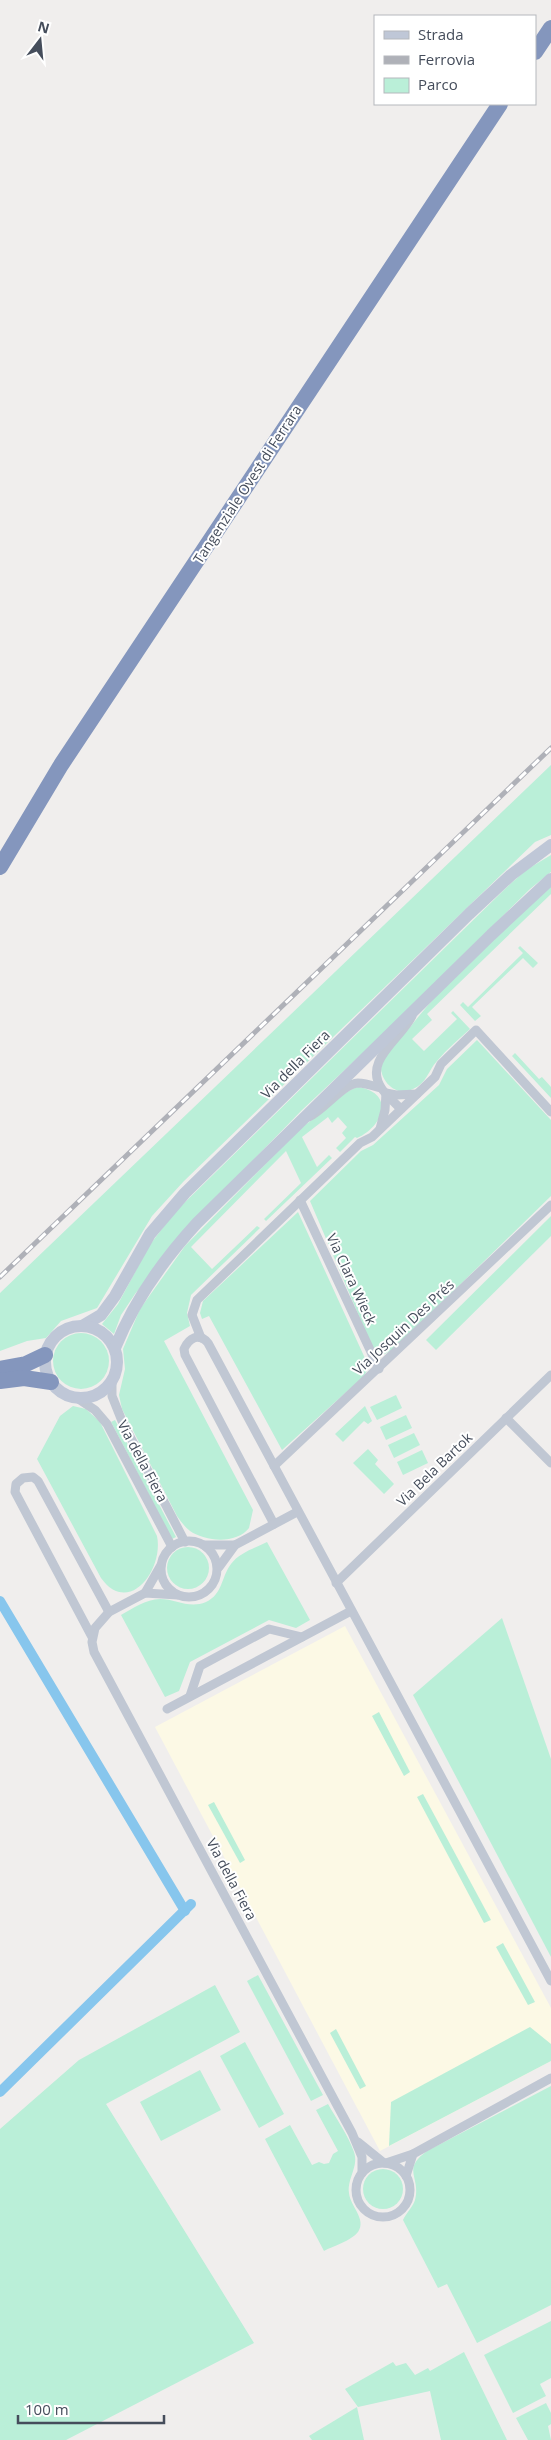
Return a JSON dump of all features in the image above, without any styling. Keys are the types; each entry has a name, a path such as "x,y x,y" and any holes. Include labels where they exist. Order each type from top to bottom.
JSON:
{"highway":[{"path":"536,50 551,28"},
{"name":"Tangenziale Ovest di Ferrara","path":"0,867 66,756 499,105"},
{"path":"0,1369 26,1364 45,1355"},
{"path":"0,1381 24,1378 51,1382"}],"street":[{"name":"Via della Fiera","path":"45,1355 48,1345 63,1329 84,1325 101,1315 115,1296 150,1234 185,1192 469,914 524,864 551,845"},
{"name":"Via della Fiera","path":"185,1542 122,1421 112,1396 112,1381 117,1371 118,1359 115,1348 137,1300 174,1249 197,1222 417,1006 551,879"},
{"name":"Via della Fiera","path":"380,1129 385,1110 384,1091 377,1074 378,1060 406,1028 417,1006"},
{"path":"551,1112 476,1030 441,1064 435,1077 418,1094 372,1137 360,1143 197,1300 192,1314 201,1338 208,1343 297,1512 551,1981"},
{"name":"Via della Fiera","path":"298,1123 319,1112 352,1084 362,1084 396,1095 418,1094"},
{"path":"384,1091 401,1110"},
{"name":"Via Clara Wieck","path":"300,1200 379,1369"},
{"name":"Via Josquin Des Prés","path":"274,1466 551,1205"},
{"path":"84,1325 103,1332 115,1348"},
{"path":"201,1338 191,1338 187,1342 184,1349 185,1356 274,1524"},
{"path":"45,1355 44,1364 51,1382"},
{"name":"Via Bela Bartok","path":"336,1583 551,1375"},
{"path":"77,1398 97,1395 112,1381"},
{"name":"Via della Fiera","path":"51,1382 64,1394 77,1398 95,1410 107,1424 172,1547"},
{"path":"506,1418 551,1463"},
{"name":"Via della Fiera","path":"109,1612 38,1481 33,1477 23,1478 16,1484 15,1492 92,1637 92,1647 100,1664 352,2133 362,2157 362,2173 356,2185 358,2200 367,2212 381,2217 396,2214 406,2204 410,2190 406,2176 398,2168 385,2163 364,2148 352,2133"},
{"path":"92,1637 100,1619 109,1612 145,1593 194,1596 205,1591 214,1581 219,1567 236,1545 297,1512"},
{"path":"145,1593 167,1551 185,1542 197,1542 204,1545 215,1554 219,1567"},
{"path":"204,1545 236,1545"},
{"path":"161,1564 163,1581 178,1595"},
{"path":"167,1709 351,1611"},
{"path":"190,1696 200,1666 268,1629 302,1637"},
{"path":"362,2173 373,2165 413,2154 551,2078"},
{"name":"Via della Fiera","path":"406,2176 413,2154"}],"shaded area":[{"path":"345,1626 551,2008 551,2061 380,2151 155,1727"}],"green space":[{"path":"551,765 551,835 535,842 184,1181 152,1216 97,1308 61,1321 46,1338 27,1341 0,1351 0,1293"},
{"path":"551,855 551,872 530,889 384,1033 302,1110 189,1226 135,1294 121,1315 114,1334 102,1324 118,1304 149,1246 174,1213 508,886 526,870"},
{"path":"551,886 551,894 427,1014 432,1020 412,1039 424,1051 457,1019 451,1013 453,1011 470,1029 441,1057 421,1084 405,1091 398,1091 391,1087 386,1082 381,1068 385,1054 460,971"},
{"path":"520,946 538,963 533,968 523,958 472,1007 481,1016 475,1021 460,1005 463,1002 468,1007 520,956 523,953 518,948"},
{"path":"477,1040 551,1120 551,1196 395,1348 383,1355 378,1354 373,1349 310,1201 361,1151 373,1145 439,1085 447,1069"},
{"path":"515,1053 539,1079 542,1077 551,1087 551,1098 512,1056"},
{"path":"358,1087 370,1090 378,1096 381,1103 382,1111 379,1119 366,1133 357,1138 355,1137 340,1152 336,1148 346,1138 342,1133 347,1127 338,1117 332,1123 328,1117 302,1137 317,1167 329,1155 332,1158 266,1221 264,1219 301,1183 286,1151 191,1247 212,1269 257,1226 260,1228 191,1295 187,1313 190,1326 164,1341 253,1510 249,1528 237,1537 221,1540 197,1535 190,1531 177,1516 122,1409 119,1395 125,1369 123,1349 140,1309 185,1246 303,1126 345,1093"},
{"path":"298,1212 369,1367 364,1376 282,1450 209,1316 202,1319 200,1313 203,1301"},
{"path":"551,1216 551,1236 436,1350 426,1340"},
{"path":"81,1333 92,1335 101,1341 107,1350 109,1361 107,1372 101,1381 92,1387 81,1389 70,1387 61,1381 55,1372 53,1361 55,1350 61,1341 70,1335"},
{"path":"396,1395 402,1408 377,1420 370,1407"},
{"path":"73,1406 86,1409 100,1422 157,1536 158,1549 150,1574 133,1591 123,1593 112,1589 101,1578 37,1459 60,1416"},
{"path":"365,1406 372,1421 368,1424 364,1421 343,1442 335,1434"},
{"path":"406,1415 412,1428 386,1440 380,1427"},
{"path":"115,1420 176,1537 172,1539 111,1422"},
{"path":"414,1433 420,1445 394,1458 388,1445"},
{"path":"368,1449 378,1460 375,1464 394,1484 384,1494 353,1463"},
{"path":"422,1450 428,1463 403,1475 397,1462"},
{"path":"267,1542 310,1620 296,1628 269,1620 190,1662 179,1691 165,1697 121,1615 155,1599 200,1604 212,1599 219,1590 234,1560 247,1551"},
{"path":"188,1547 203,1553 209,1568 203,1583 188,1589 173,1583 167,1568 173,1553"},
{"path":"502,1618 551,1759 551,1957 413,1695"},
{"path":"379,1712 410,1772 404,1776 372,1716"},
{"path":"423,1794 491,1920 484,1923 417,1797"},
{"path":"214,1802 245,1860 240,1863 208,1805"},
{"path":"503,1943 535,2002 528,2005 496,1947"},
{"path":"258,1975 323,2095 311,2101 247,1981"},
{"path":"215,1985 240,2032 106,2104 254,2343 66,2440 0,2440 0,2129 79,2060"},
{"path":"530,2027 551,2044 551,2061 389,2146 391,2102"},
{"path":"336,2029 366,2086 360,2089 330,2033"},
{"path":"245,2042 284,2114 259,2128 220,2056"},
{"path":"200,2070 221,2110 161,2141 140,2102"},
{"path":"551,2086 551,2305 477,2343 447,2284 438,2288 403,2220 415,2200 416,2185 413,2169 415,2163 427,2151"},
{"path":"328,2104 346,2134 354,2152 355,2163 349,2193 361,2222 355,2235 347,2241 324,2251 265,2139 290,2125 312,2165 319,2162 329,2163 333,2154 338,2151 316,2110"},
{"path":"383,2169 397,2175 403,2189 397,2203 383,2209 369,2203 363,2189 369,2175"},
{"path":"551,2321 551,2378 540,2384 546,2396 513,2413 484,2355"},
{"path":"464,2352 507,2440 441,2440 430,2391 358,2407 345,2389 393,2362 396,2366 406,2363 415,2375 428,2368 430,2371"},
{"path":"546,2403 551,2413 551,2424 548,2426 551,2440 528,2440 516,2418"},
{"path":"357,2407 364,2440 312,2440 309,2436"}],"waterway":[{"path":"0,1601 185,1911"},
{"path":"0,2092 191,1904"}],"railway":[{"path":"0,1277 551,748"}]}
